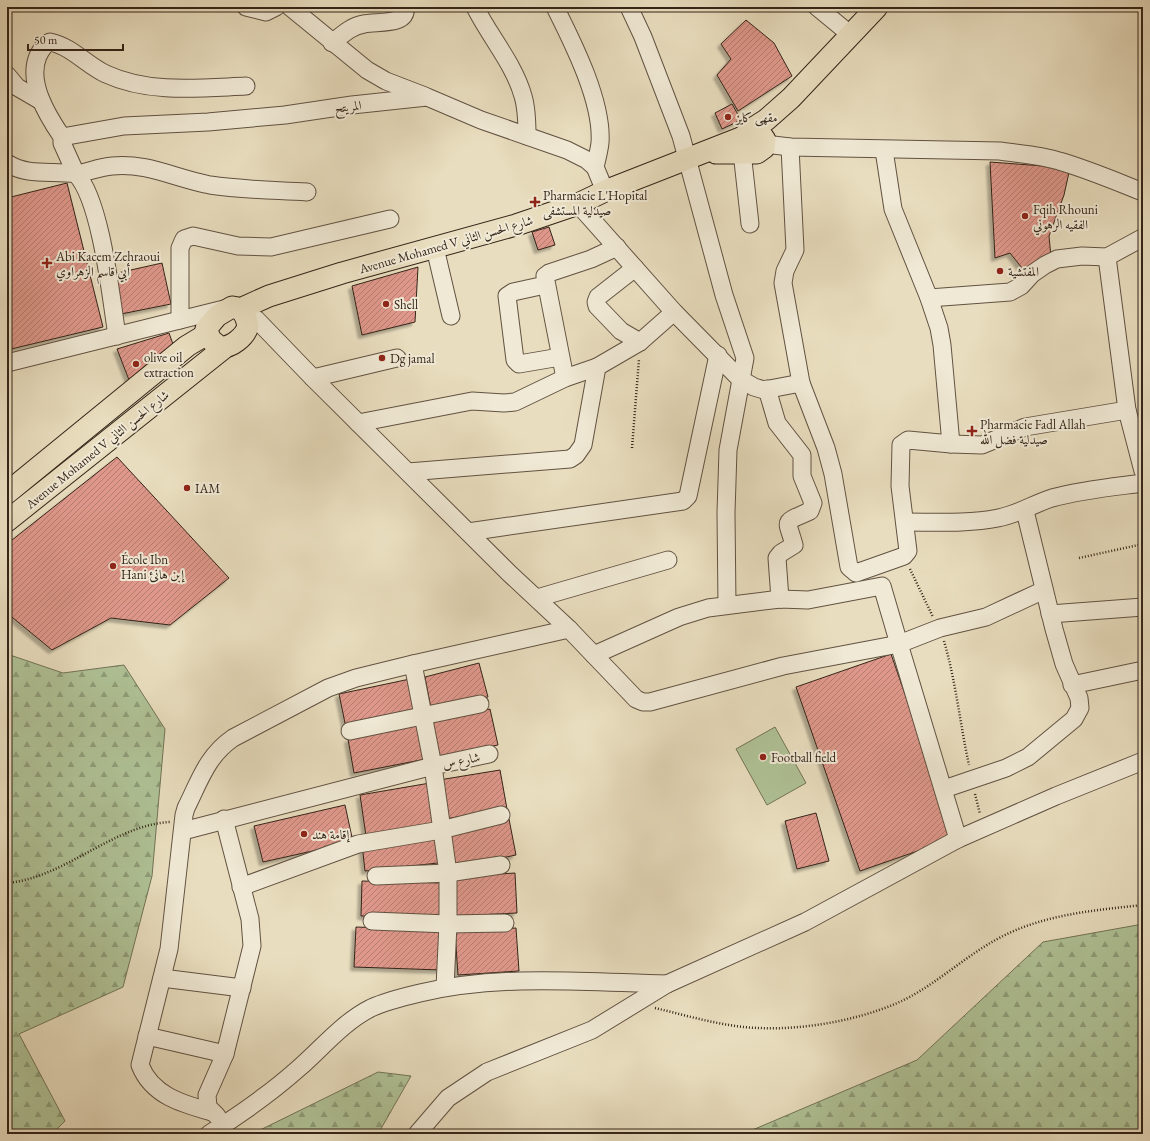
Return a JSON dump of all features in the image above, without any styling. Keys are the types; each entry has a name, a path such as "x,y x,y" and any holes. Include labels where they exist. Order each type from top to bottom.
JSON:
{"main road":[{"path":"752,143 791,98 877,7"},
{"name":"Avenue Mohamed V شارع الحسن الثاني","path":"7,493 206,331 216,316 243,316 301,287 342,273 516,225 578,204 605,191 694,156 752,143"},
{"name":"Avenue Mohamed V شارع الحسن الثاني","path":"7,521 224,348 244,336 243,316"},
{"path":"206,331 216,345 224,348"}],"street":[{"path":"246,7 266,12 276,7"},
{"path":"290,7 332,43 367,70 386,81 427,97"},
{"path":"332,43 349,29 364,24 403,18 405,14 405,7"},
{"path":"475,7 515,76 523,96 527,114 527,136"},
{"path":"555,7 580,61 596,109 600,143 595,167 605,191"},
{"path":"629,7 672,110 694,156 724,295 744,353 745,363 740,379 728,450 727,605"},
{"path":"817,7 850,35"},
{"path":"117,336 105,259 93,207 82,180 76,174 62,143 62,137 41,101 34,72 42,49 50,42 68,50 105,74 138,86 190,88 246,86"},
{"path":"7,76 18,87 41,101"},
{"name":"المريتح","path":"62,137 124,126 262,117 352,104 427,97 481,120 588,160 595,167"},
{"path":"750,224 752,143 790,147 1000,152 1029,155 1058,160 1143,192"},
{"path":"790,147 794,250 785,271 783,283 801,383 826,448 833,474 849,567 856,573 904,556 908,548 906,522 900,486 901,444 908,440 982,445 1025,427 1127,410"},
{"path":"884,150 893,209 929,298 942,345 951,444"},
{"path":"7,163 21,171 76,174 112,166 136,166 157,170 189,180 238,189 307,192"},
{"path":"578,204 674,312 740,379 754,387 767,389 801,383"},
{"path":"180,320 180,248 184,239 187,237 193,236 250,247 271,247 390,219"},
{"path":"929,298 1010,292 1021,286 1032,274 1057,259 1082,256 1107,257 1142,238"},
{"path":"565,378 545,276 549,273 591,259 617,247"},
{"path":"435,248 451,316"},
{"path":"1107,257 1127,410 1143,471"},
{"path":"635,268 598,297 596,302 597,306 621,331 640,342"},
{"path":"546,285 513,292 507,296 515,360 519,364 560,357"},
{"path":"358,423 472,401 488,401 504,404 515,402 565,378 597,367 640,342 674,312"},
{"path":"7,363 180,320 243,316 312,378 510,574 569,629 630,694 643,702 650,702 783,666 899,644 940,628 986,617 1044,590"},
{"path":"180,320 206,331"},
{"path":"468,532 684,501 688,496 718,355"},
{"path":"312,378 397,358"},
{"path":"408,472 570,458 576,456 583,445 597,367"},
{"path":"767,389 777,423 802,455 802,476 812,503 810,511 790,520 788,523 787,527 794,544 792,547 780,553 777,558 780,599"},
{"path":"906,522 978,521 1004,517 1059,496 1143,483"},
{"path":"944,789 1006,768 1028,756 1074,719 1080,708 1079,698 1072,685 1050,614 1025,510"},
{"path":"537,598 668,560"},
{"path":"594,655 691,613 727,605 780,599 808,600 882,586 958,839"},
{"path":"1050,614 1143,607"},
{"path":"228,1122 212,1112 176,1102 162,1093 146,1077 140,1065 169,949 186,808 211,758 222,746 233,738 328,688 356,678 413,664 569,629"},
{"path":"413,664 433,766 448,873 448,924 445,987"},
{"path":"1072,685 1143,670"},
{"path":"350,731 480,704"},
{"name":"شارع س","path":"183,826 224,819 433,766 489,754"},
{"path":"418,1134 448,1098 487,1072 592,1030 667,984 805,922 958,839 1056,796 1143,761"},
{"path":"241,887 358,844 441,830 501,815"},
{"path":"212,1112 206,1101 206,1095 225,1054 252,946 250,919 224,819"},
{"path":"376,876 448,873 501,865"},
{"path":"372,921 448,924 505,923"},
{"path":"162,978 242,988"},
{"path":"209,1134 275,1089 349,1022 370,1008 399,998 445,987 526,981 667,984"},
{"path":"147,1036 225,1054"}],"path":[{"path":"632,448 640,342"},
{"path":"1079,558 1143,544"},
{"path":"904,556 940,628 953,676 960,724 984,828"},
{"path":"7,883 19,882 64,866 135,829 158,822 183,826"},
{"path":"635,1003 713,1021 758,1028 790,1028 823,1023 874,1012 896,1003 918,992 1005,936 1035,923 1070,914 1143,905"}],"green space":[{"path":"7,654 63,673 124,665 165,729 152,876 123,987 19,1034 65,1121 52,1134 7,1134 7,776 11,772 7,764"},
{"path":"775,727 806,783 767,805 736,749"},
{"path":"1143,924 1143,1134 743,1134 917,1060 1043,942"},
{"path":"378,1072 411,1076 378,1134 252,1134"}],"building":[{"path":"746,20 774,43 792,76 738,111 717,75 731,59 721,44"},
{"path":"732,104 741,120 722,129 715,113"},
{"name":"Fqih Rhouni الفقيه الرهوني","path":"990,162 1070,168 1064,195 1049,236 1051,257 1026,273 1010,253 995,258"},
{"name":"Abi Kacem Zehraoui أبي قاسم الزهراوي","path":"67,183 103,327 7,350 7,198"},
{"path":"549,227 555,245 538,250 532,232"},
{"path":"162,263 171,304 121,314 113,274"},
{"name":"Shell","path":"418,267 415,322 362,335 352,286"},
{"name":"olive oil extraction","path":"169,333 174,347 129,380 117,349"},
{"name":"École Ibn Hani إبن هانئ","path":"117,457 229,578 170,625 111,618 52,650 7,613 7,544"},
{"path":"891,654 955,838 860,871 796,687"},
{"path":"479,663 488,697 431,709 425,677"},
{"path":"410,679 417,713 346,728 339,694"},
{"path":"490,709 498,745 438,757 431,721"},
{"path":"419,725 426,759 354,773 348,739"},
{"path":"500,770 507,809 445,819 439,780"},
{"path":"430,783 437,824 366,836 360,795"},
{"name":"إقامة هند","path":"345,805 353,842 263,862 254,826"},
{"path":"816,813 829,861 797,869 785,821"},
{"path":"509,819 516,855 453,868 446,832"},
{"path":"435,836 438,863 365,871 362,844"},
{"path":"515,873 517,913 456,916 454,877"},
{"path":"362,881 441,883 440,918 361,916"},
{"path":"356,927 443,930 441,970 354,967"},
{"path":"516,928 519,971 458,975 455,932"}],"place":[{"name":"مقهى كايز","path":"728,117"},
{"name":"Pharmacie L'Hopital صيدلية المستشفى","path":"535,202"},
{"name":"Fqih Rhouni الفقيه الرهوني","path":"1025,216"},
{"name":"Abi Kacem Zehraoui أبي قاسم الزهراوي","path":"47,263"},
{"name":"المفتشية","path":"1000,271"},
{"name":"Shell","path":"386,304"},
{"name":"Dg jamal","path":"382,358"},
{"name":"olive oil extraction","path":"136,364"},
{"name":"Pharmacie Fadl Allah صيدلية فضل الله","path":"972,431"},
{"name":"IAM","path":"187,488"},
{"name":"École Ibn Hani إبن هانئ","path":"113,566"},
{"name":"Football field","path":"763,757"},
{"name":"إقامة هند","path":"304,834"}]}
